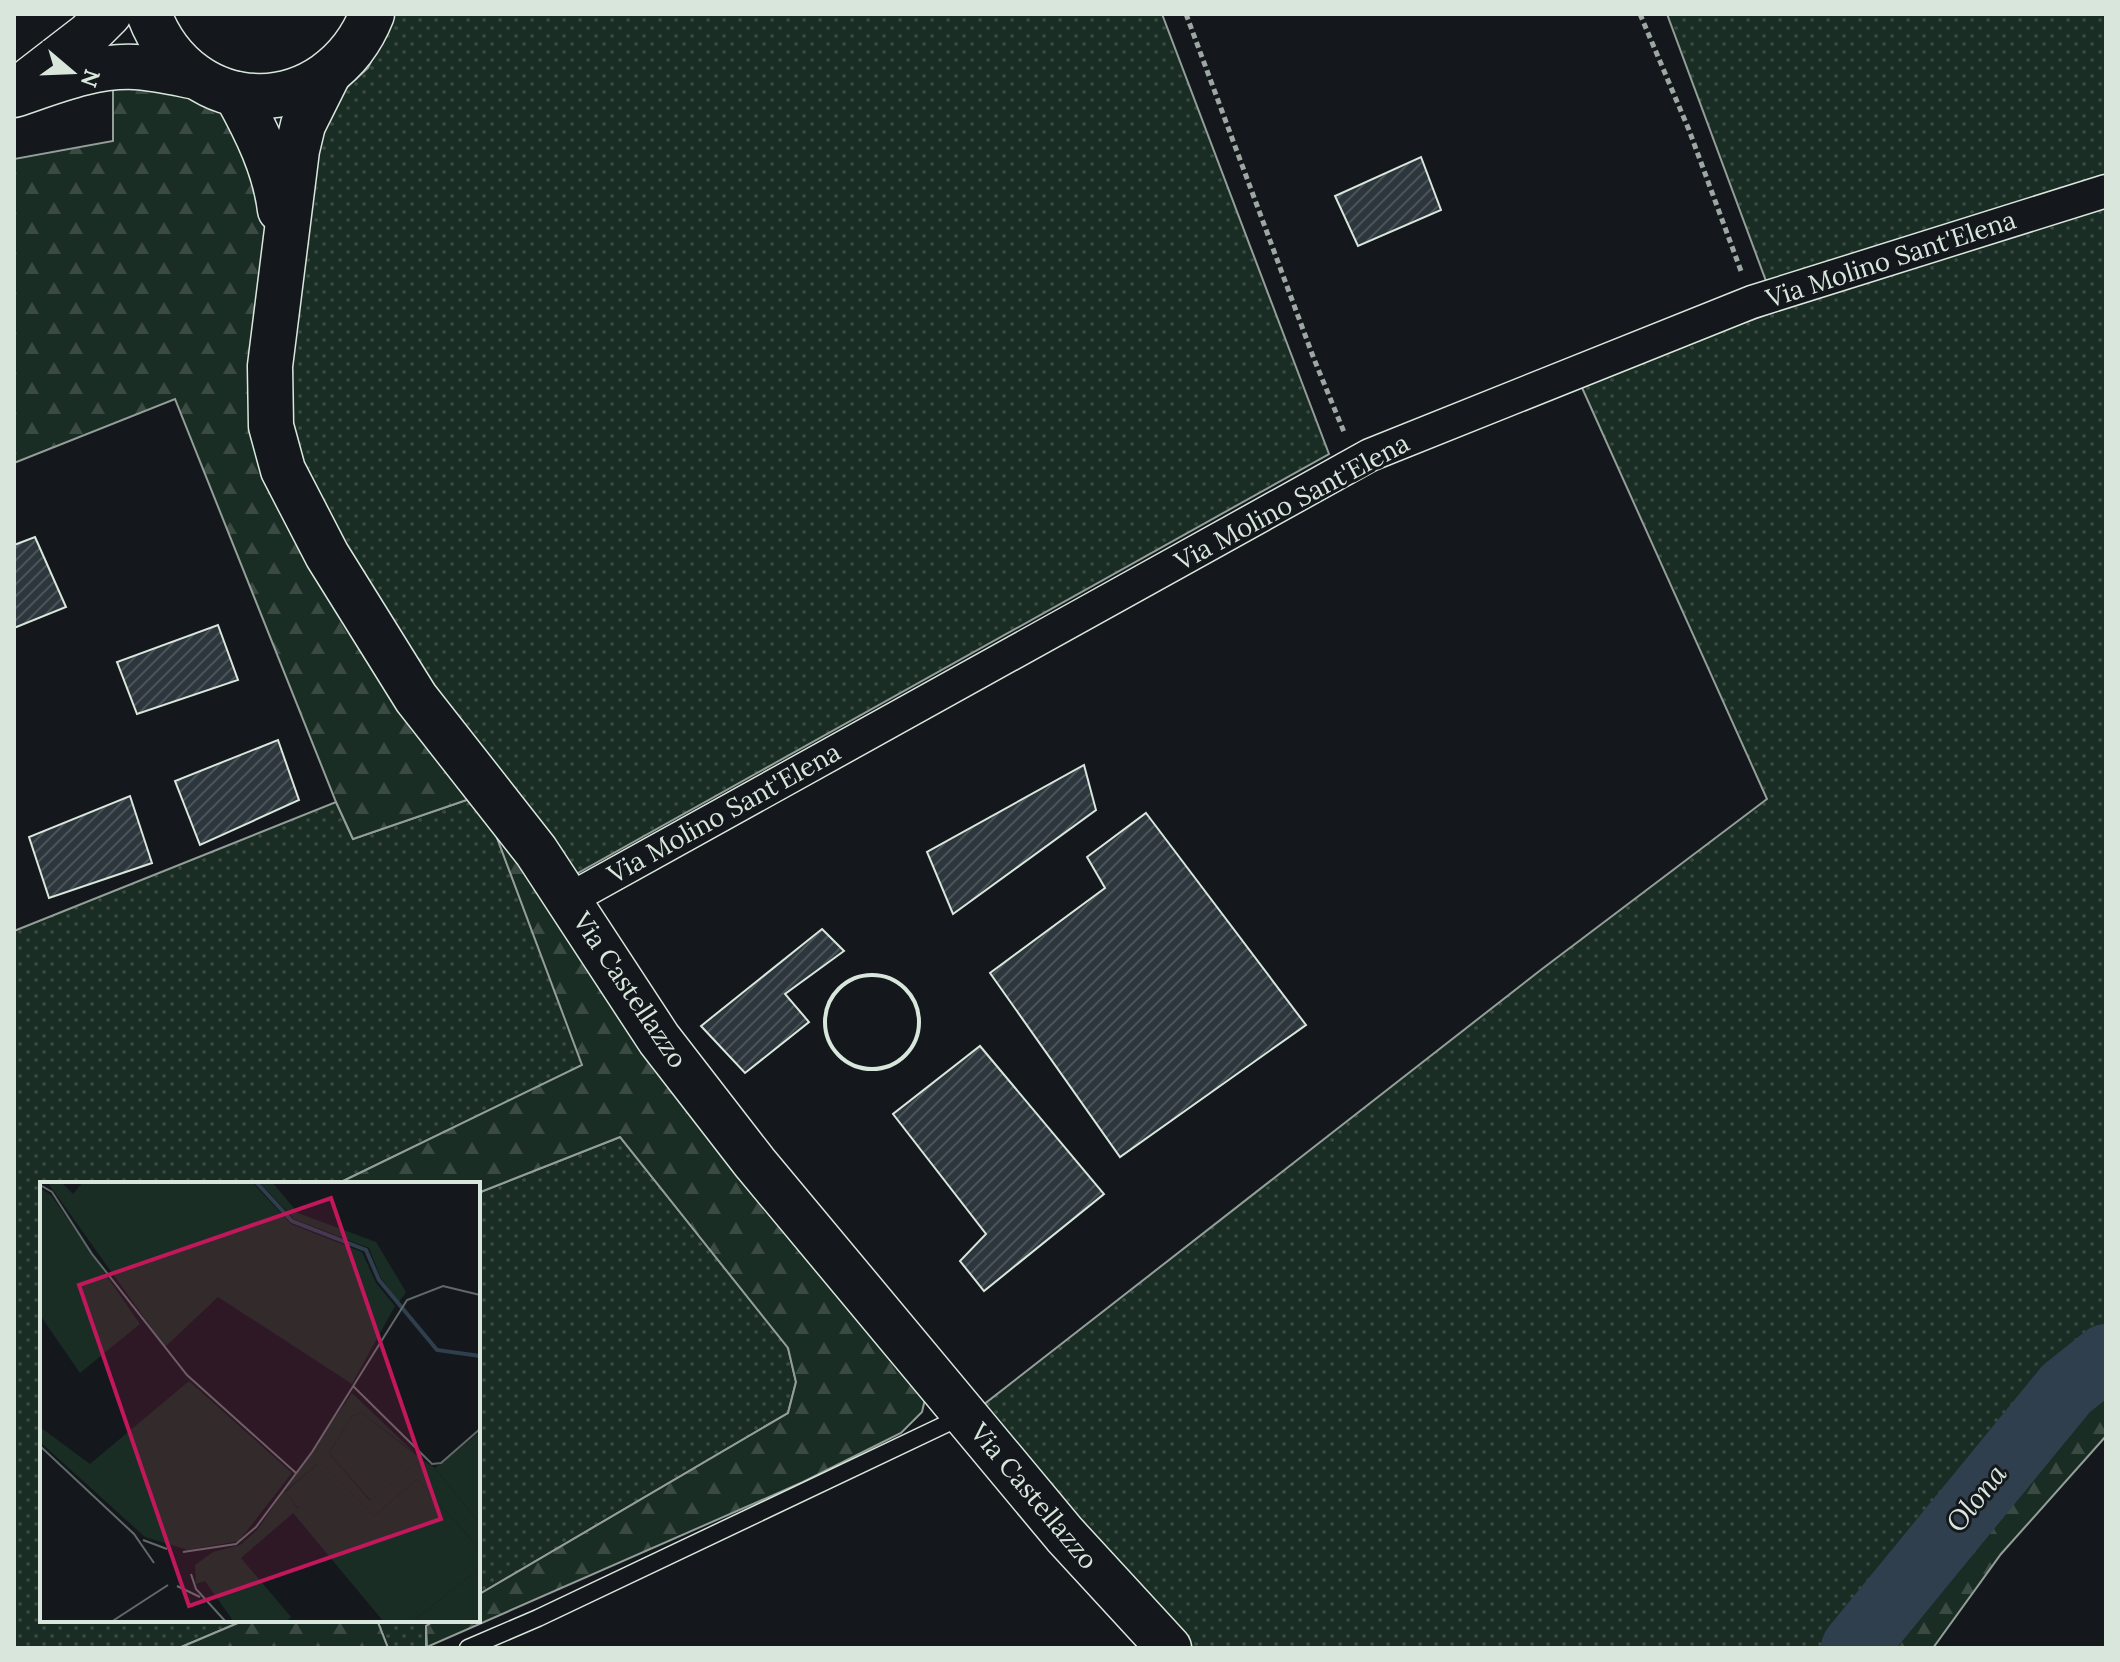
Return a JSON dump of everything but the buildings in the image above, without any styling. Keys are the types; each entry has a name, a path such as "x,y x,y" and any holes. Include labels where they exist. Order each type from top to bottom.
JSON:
{"street":[{"path":"14,94 88,35 109,14"},
{"path":"149,14 165,47 196,77"},
{"path":"14,94 86,72 124,67 150,68 196,77 236,94 285,94 329,73 356,45 372,14"},
{"name":"Via Castellazzo","path":"329,73 303,125 297,150 271,354 269,398 271,426 283,470 335,568 416,698 536,851 659,1039 755,1163 1065,1535 1169,1648"},
{"name":"Via Castellazzo","path":"236,94 267,155 278,194 285,248"},
{"name":"Via Molino Sant'Elena","path":"568,900 1356,462 1752,302 2106,191"}],"lane":[{"path":"468,1648 538,1618 966,1415"}],"path":[{"path":"1186,14 1314,359 1356,462"},
{"path":"1640,14 1689,130 1752,302"}],"green space":[{"path":"394,14 1162,14 1329,454 576,874 356,581 293,465 286,375 312,141 330,103 368,68"},
{"path":"1667,14 2106,14 2106,184 1766,281"},
{"path":"113,82 184,88 229,117 262,193 269,247 271,473 926,1395 922,1412 901,1433 803,1482 427,1647 426,1626 433,1622 480,1622 480,1594 788,1413 796,1382 788,1348 620,1137 480,1192 480,1182 341,1182 582,1065 481,795 353,839 175,399 14,463 14,159 113,141"},
{"path":"2106,206 2106,1328 2047,1373 1898,1564 1825,1648 1193,1648 978,1409 1542,969 1767,799 1579,381 1916,262"},
{"path":"481,795 583,1065 341,1182 40,1182 40,1622 240,1622 179,1648 14,1648 14,931 336,802 353,839"},
{"path":"620,1137 788,1347 796,1382 788,1413 480,1594 480,1192"},
{"path":"2106,1374 2106,1436 2001,1554 1933,1648 1879,1648 2069,1403"},
{"path":"240,1622 378,1622 388,1648 179,1648"},
{"path":"378,1622 433,1622 426,1626 426,1648 388,1648"}],"waterway":[{"name":"Olona","path":"1854,1648 2066,1389 2106,1357"}],"wall":[{"path":"872,975 890,978 905,989 916,1004 919,1022 916,1040 905,1055 890,1066 872,1069 854,1066 839,1055 828,1040 825,1022 828,1004 839,989 854,978 872,975"}]}
